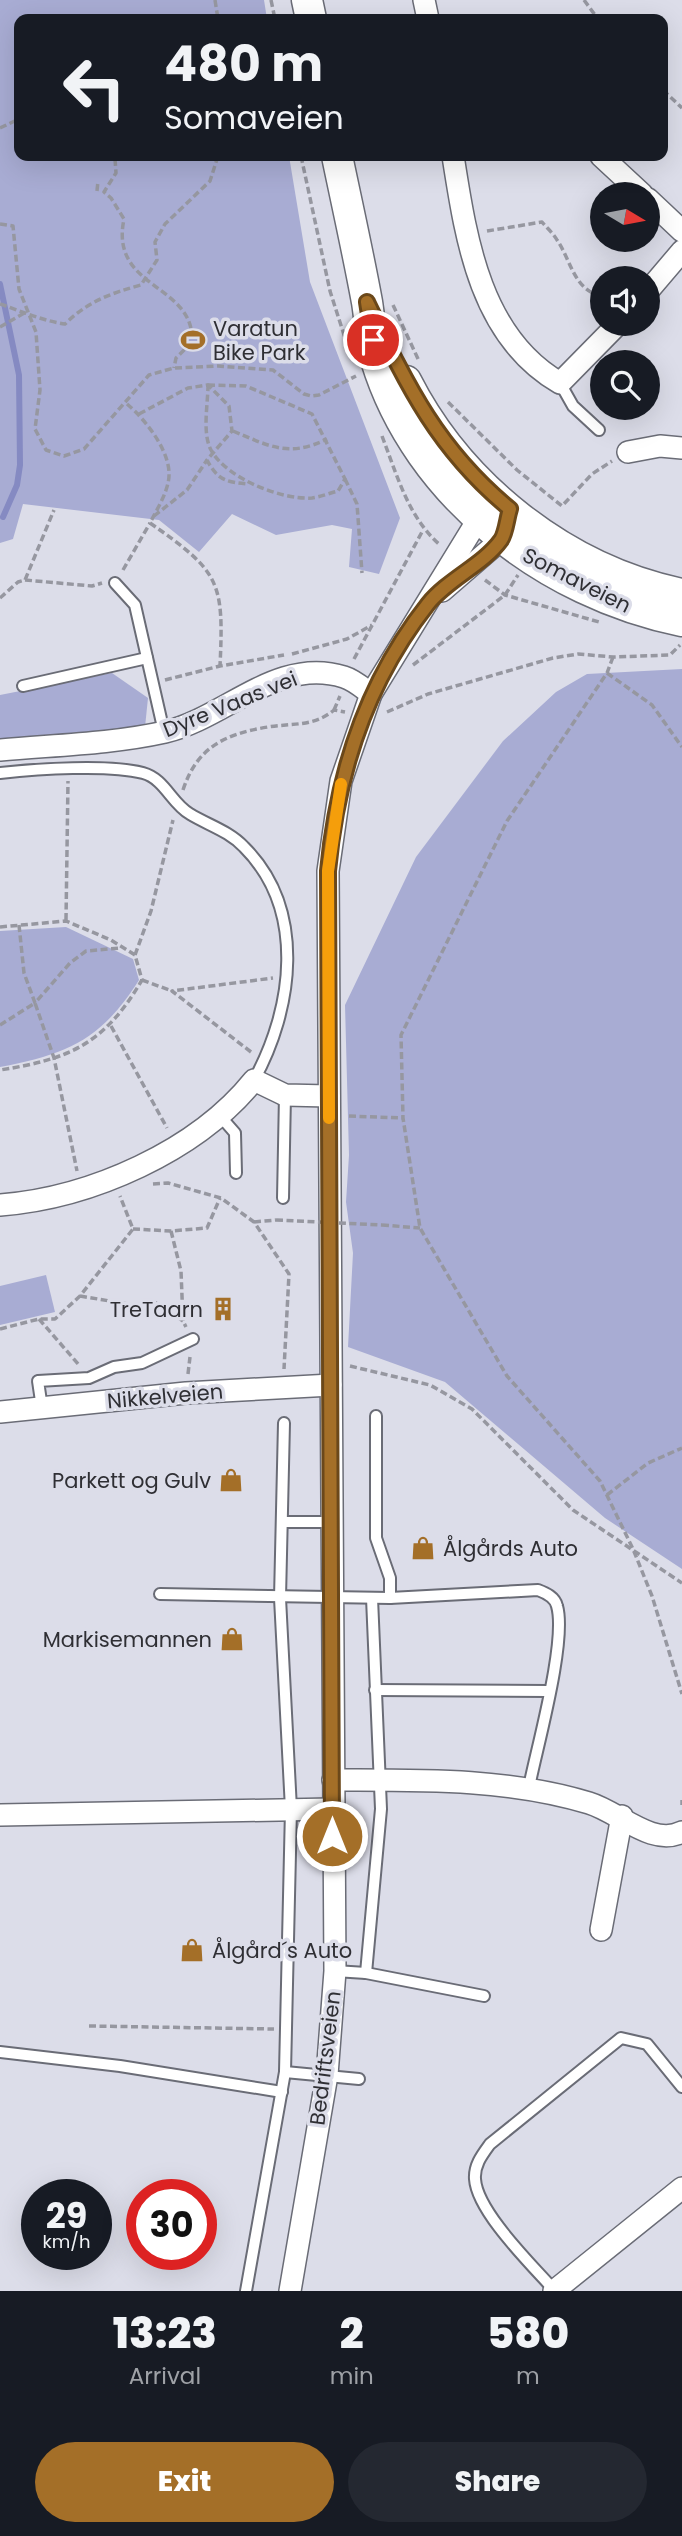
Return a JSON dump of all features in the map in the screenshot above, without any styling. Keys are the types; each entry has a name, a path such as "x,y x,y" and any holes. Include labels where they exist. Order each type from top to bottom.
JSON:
{"main road":[{"name":"Somaveien","path":"338,161 378,300 421,411 464,466 539,532 600,567 658,589 682,594"},
{"name":"Somaveien","path":"378,300 376,359 401,414 448,486 502,539 538,564 588,590 652,615 682,621"}],"street":[{"path":"454,161 467,234 481,286 499,323 544,374 560,383 606,336"},
{"path":"606,161 629,182"},
{"path":"660,210 682,231"},
{"path":"660,277 682,251"},
{"path":"628,452 660,446 682,448"},
{"path":"479,518 510,509"},
{"path":"502,539 510,509"},
{"name":"Bedriftsveien","path":"290,2291 327,2074 335,1971 331,1809 333,1597 328,871 331,837 341,781 371,694 479,518"},
{"name":"Bedriftsveien","path":"430,601 502,539"},
{"name":"Dyre Vaas vei","path":"0,750 164,732 182,727 244,694 299,674 325,673 346,677 371,694"},
{"path":"1,1205 80,1189 177,1147 221,1117 259,1071 285,1095 329,1106"},
{"name":"Nikkelveien","path":"0,1412 186,1393 331,1385"},
{"path":"333,1780 529,1787 591,1803 621,1816 653,1835 670,1839 682,1832"},
{"path":"0,1815 331,1809"},
{"path":"601,1930 621,1816"},
{"path":"554,2291 682,2188"}],"lane":[{"path":"560,383 573,406 599,430"},
{"path":"115,583 135,605 164,732"},
{"path":"23,686 147,658"},
{"path":"0,773 68,769 142,772 162,783 178,806 223,830 243,845 259,864 278,903 284,928 288,976 285,1001 259,1071"},
{"path":"283,1198 285,1095"},
{"path":"221,1117 235,1133 236,1173"},
{"path":"41,1408 38,1381 89,1378 114,1367 142,1363 192,1339"},
{"path":"376,1416 376,1538 390,1578 390,1598"},
{"path":"246,2291 285,2072 291,1809 280,1598 284,1423"},
{"path":"283,1522 332,1522"},
{"path":"160,1594 390,1598 538,1590 550,1595 557,1604 559,1640 529,1787"},
{"path":"366,1973 381,1808 377,1780 372,1598"},
{"path":"375,1690 548,1690"},
{"path":"335,1971 366,1973 484,1996"},
{"path":"554,2291 485,2207 475,2180 477,2162 490,2144 621,2038 647,2044 682,2087"},
{"path":"0,2052 120,2066 282,2092"},
{"path":"285,2072 359,2078"}],"path":[{"path":"668,95 682,108"},
{"path":"115,161 117,173 104,192 124,219 120,237 128,264 175,301 193,330 192,342 176,358 174,368"},
{"path":"0,304 27,311 48,321 65,324 81,308 147,280 157,260 155,242 165,224 210,181 216,161"},
{"path":"97,191 98,181"},
{"path":"467,234 542,222 558,241 579,283 590,292"},
{"path":"0,224 13,226 19,289 36,332 40,390 35,429 46,450 64,456 84,449 127,404 149,374 174,368 218,366 273,370 304,394 311,396 319,395 357,375"},
{"path":"378,300 422,367"},
{"path":"0,327 27,311"},
{"path":"139,414 188,388 208,385 246,386 312,414 327,439 357,504 362,573"},
{"path":"153,518 187,490 212,452 226,441 232,431 229,406 208,385"},
{"path":"208,385 207,439 212,452 240,478 251,484"},
{"path":"442,395 474,430 562,506 592,474 628,452"},
{"path":"25,580 92,586 115,583 153,518 169,481 162,446 139,414 127,404"},
{"path":"232,431 281,449 296,450 327,439"},
{"path":"207,460 215,475 222,481 251,484 311,498 338,491 345,480"},
{"path":"0,598 25,580 54,510"},
{"path":"150,523 194,553 207,570 223,612 220,666"},
{"path":"0,1070 54,1058 77,1049 111,1026 142,980 135,955 191,766 219,740 267,727 303,724 325,718 334,710 346,677 423,530"},
{"path":"409,668 505,594 519,574"},
{"path":"480,576 505,594"},
{"path":"153,683 220,666 282,656 347,639 372,625"},
{"path":"334,710 378,716 428,694 553,658 578,654 612,657 670,655 682,643"},
{"path":"612,657 607,673 507,821 401,1035 403,1118 420,1228 507,1377 600,1481 634,1549 652,1596 682,1695"},
{"path":"607,673 652,705 682,747"},
{"path":"66,921 68,769"},
{"path":"0,927 66,921 111,940 135,955"},
{"path":"19,924 24,973 54,1058 80,1189"},
{"path":"0,1025 35,1003 70,963 86,951 120,948"},
{"path":"172,991 288,976"},
{"path":"142,980 172,991 259,1071"},
{"path":"111,1026 177,1147"},
{"path":"329,1106 403,1118"},
{"path":"141,1184 168,1183 221,1198 254,1222 289,1274 284,1373 295,1373"},
{"path":"115,1185 133,1229"},
{"path":"133,1229 171,1231 207,1228 221,1198"},
{"path":"254,1222 276,1220 420,1228"},
{"path":"0,1329 55,1319 80,1296 133,1229"},
{"path":"171,1231 181,1270 183,1321 192,1339"},
{"path":"80,1296 134,1306 156,1303 183,1321"},
{"path":"39,1320 70,1355"},
{"path":"331,1363 430,1385 472,1409 573,1510 682,1583"},
{"path":"607,1495 648,1463 682,1448"},
{"path":"89,2026 286,2029"}],"shaded area":[{"path":"0,0 264,0 266,14 14,14 14,161 290,161 310,282 400,518 379,574 349,567 352,529 332,525 276,535 232,514 199,552 159,520 23,504 13,539 0,543"},
{"path":"682,669 682,1569 605,1518 445,1382 348,1347 353,1253 346,1202 349,1155 345,1005 416,857 503,741 556,692 587,674"},
{"path":"112,673 148,698 145,727 0,740 0,695"},
{"path":"66,927 133,959 139,980 111,1017 81,1041 64,1050 0,1067 0,931"},
{"path":"46,1275 55,1312 0,1325 0,1286"}],"waterway":[{"path":"0,284 19,375 20,465 17,485 3,517"}],"slow traffic":[{"path":"329,1118 328,871 332,826 341,784"}],"place":[{"name":"Varatun Bike Park","path":"193,340"},
{"name":"TreTaarn","path":"223,1309"},
{"name":"Parkett og Gulv","path":"231,1480"},
{"name":"Ålgårds Auto","path":"423,1548"},
{"name":"Markisemannen","path":"232,1639"},
{"name":"Ålgård´s Auto","path":"192,1950"}],"route":[{"path":"332,1836 328,871 332,826 341,781 371,694 430,601 502,539 510,509 464,466 421,411 367,302 373,340"}]}
